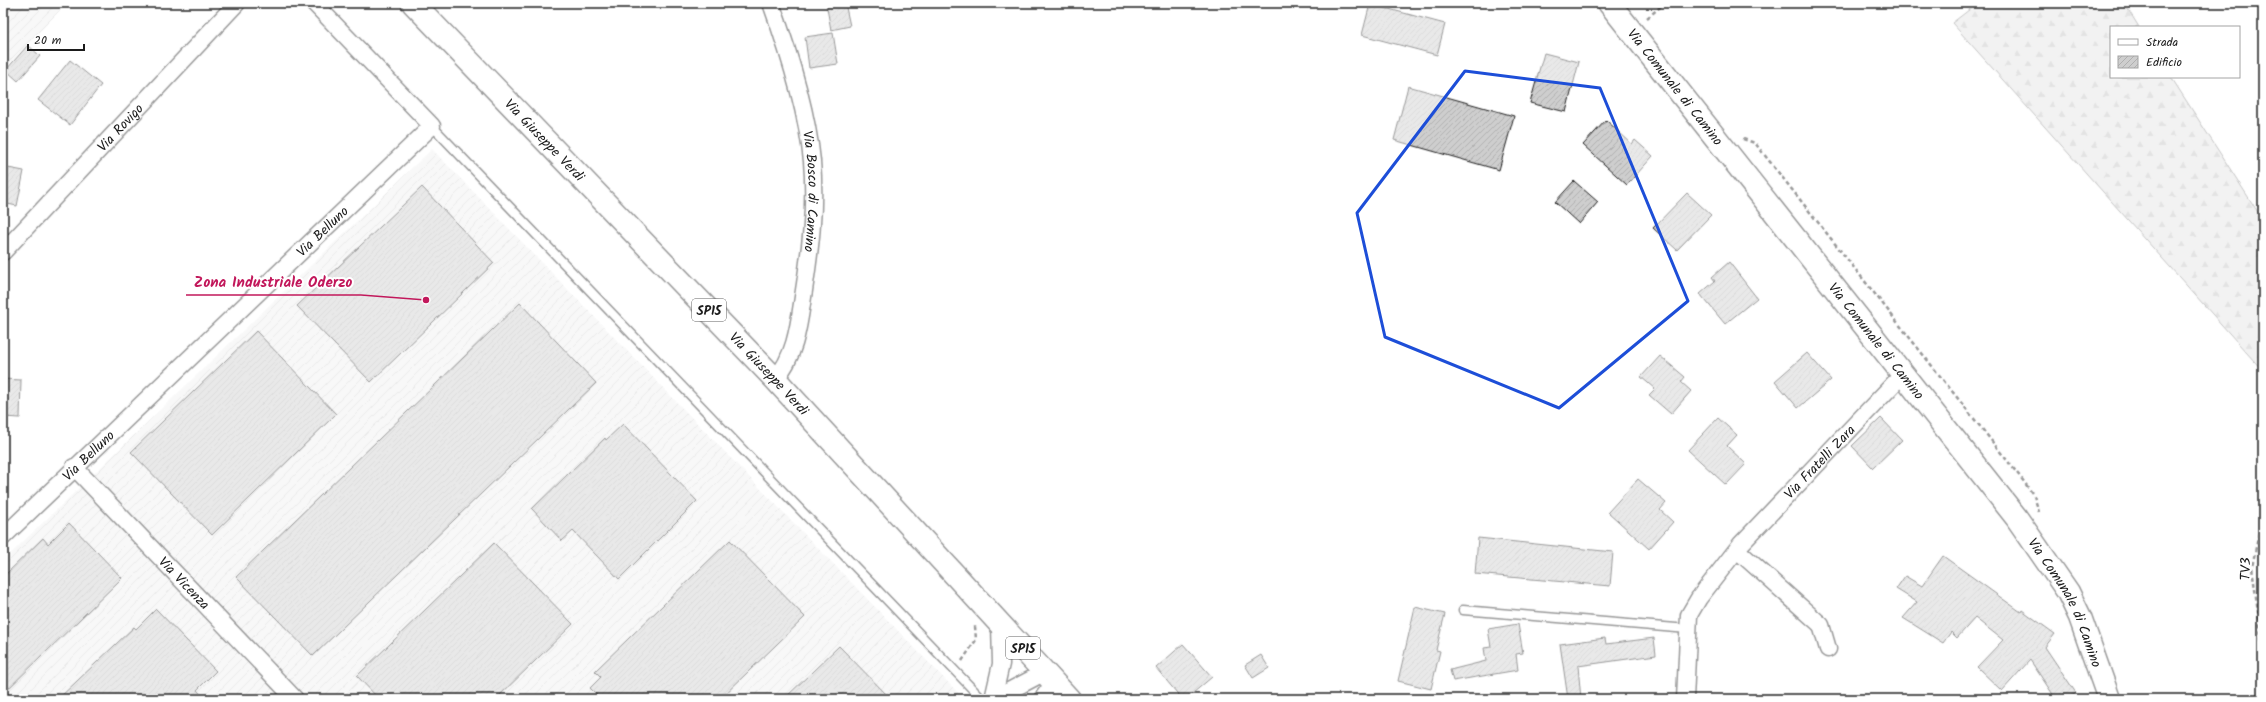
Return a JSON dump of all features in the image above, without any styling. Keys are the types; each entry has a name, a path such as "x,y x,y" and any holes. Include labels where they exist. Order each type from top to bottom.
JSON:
{"main road":[{"name":"Via Giuseppe Verdi","path":"413,3 775,379 1000,623 1047,685 1069,699"},
{"name":"Via Comunale di Camino","path":"1615,5 2016,517 2064,587 2080,617 2109,699"}],"street":[{"name":"Via Rovigo","path":"3,252 237,3"},
{"path":"315,3 432,126"},
{"name":"Via Bosco di Camino","path":"771,3 785,40 800,101 812,161 812,236 802,305 794,341 784,370 775,379"},
{"name":"Via Belluno","path":"3,537 74,467 432,126"},
{"name":"Via Fratelli Zara","path":"1685,699 1689,615 1699,598 1737,550 1854,423 1903,374"},
{"name":"Via Vicenza","path":"74,467 295,699"},
{"path":"1737,550 1821,625 1828,648"},
{"path":"992,699 1001,664 1000,623"},
{"path":"998,699 1009,691 1047,685"}],"lane":[{"path":"432,126 982,699"},
{"path":"1463,610 1688,629"}],"path":[{"name":"TV3","path":"2263,513 2252,567 2263,649"}],"highlighted area":[{"path":"1465,71 1600,88 1688,301 1559,408 1385,337 1357,213"}],"shaded area":[{"path":"3,3 67,3 3,70"},
{"path":"432,149 964,699 3,699 3,561"}],"green space":[{"path":"1978,3 2124,3 2138,26 2110,26 2110,78 2172,78 2263,220 2263,371 1952,23"}],"building":[{"path":"826,3 845,3 850,26 831,30"},
{"path":"1370,4 1445,24 1437,55 1362,35"},
{"path":"833,33 838,64 809,68 805,37"},
{"path":"28,45 40,56 18,81 6,70"},
{"path":"1544,53 1579,62 1566,112 1530,103"},
{"path":"70,60 101,85 70,125 38,100"},
{"path":"1408,86 1514,116 1499,170 1394,140"},
{"path":"1606,120 1632,144 1635,140 1653,156 1627,185 1583,145"},
{"path":"3,167 24,171 17,206 3,203"},
{"path":"1574,181 1598,202 1579,224 1555,202"},
{"path":"422,187 494,263 371,382 297,306"},
{"path":"1687,193 1711,215 1677,250 1653,228"},
{"path":"1729,262 1757,298 1725,324 1700,294 1715,281 1712,277"},
{"path":"520,303 596,383 313,656 236,577"},
{"path":"256,331 336,414 212,535 131,452"},
{"path":"1807,353 1831,380 1798,408 1775,381"},
{"path":"1660,356 1685,377 1681,382 1691,391 1671,414 1649,395 1655,389 1641,377"},
{"path":"3,379 21,380 20,418 3,417"},
{"path":"1718,418 1737,435 1727,446 1746,464 1726,485 1688,450"},
{"path":"1881,418 1902,440 1873,468 1852,446"},
{"path":"623,424 697,501 619,579 573,531 562,541 532,509 605,438 606,440"},
{"path":"1638,479 1666,503 1660,510 1673,522 1649,549 1608,512"},
{"path":"69,523 122,578 3,694 3,577 43,538 48,544"},
{"path":"1478,538 1613,552 1610,586 1475,574"},
{"path":"730,540 805,617 720,699 601,699 590,688 601,677 595,671"},
{"path":"494,543 573,624 496,699 379,699 357,676"},
{"path":"1943,556 2021,612 2022,610 2055,634 2045,647 2076,693 2067,699 2056,699 2030,660 2002,691 1977,667 2003,640 1975,618 1957,638 1951,632 1943,643 1903,618 1917,602 1896,589 1905,576 1922,586"},
{"path":"1415,607 1445,614 1436,650 1440,651 1431,689 1398,681"},
{"path":"156,609 216,671 197,690 205,699 58,699 134,627 136,629"},
{"path":"1518,624 1523,653 1516,654 1518,670 1453,681 1450,670 1486,661 1484,648 1491,647 1488,629"},
{"path":"1605,638 1606,644 1654,638 1656,655 1578,666 1581,699 1568,699 1560,644"},
{"path":"1183,644 1212,677 1186,699 1182,699 1156,668"},
{"path":"839,646 891,699 784,699"},
{"path":"1261,655 1269,668 1253,678 1245,665"}],"place":[{"name":"Zona Industriale Oderzo","path":"426,300"}]}
